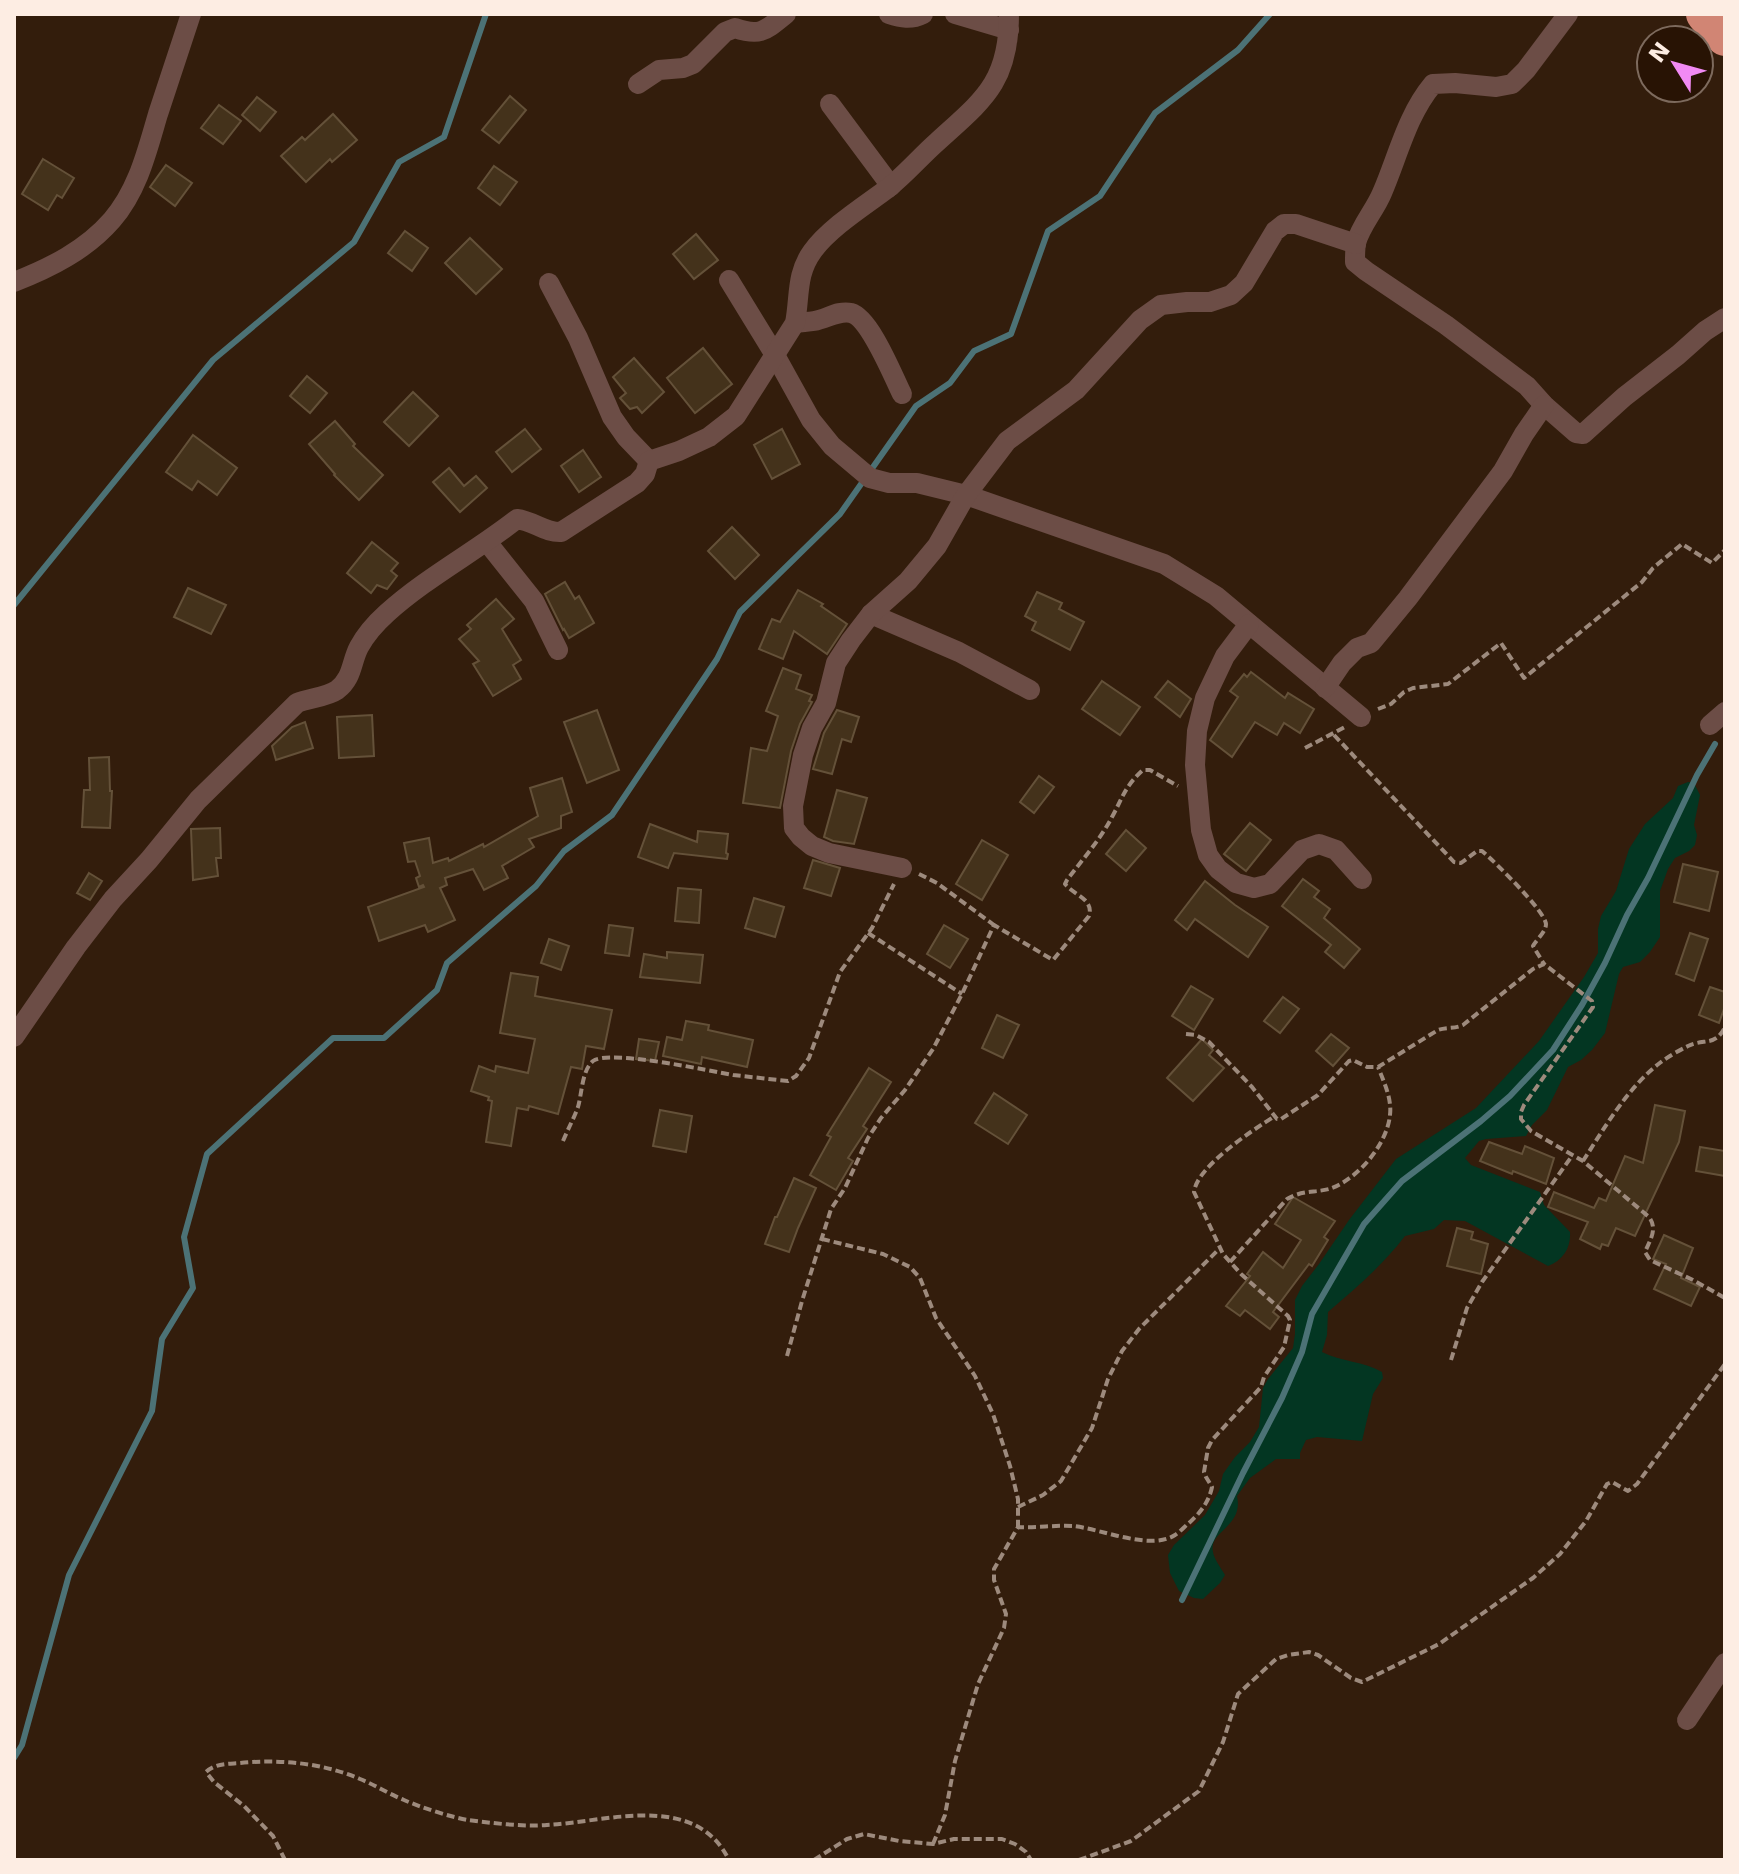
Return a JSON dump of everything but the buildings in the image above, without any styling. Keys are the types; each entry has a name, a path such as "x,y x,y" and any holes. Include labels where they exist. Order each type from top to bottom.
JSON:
{"highway":[{"path":"1705,14 1725,37"}],"street":[{"path":"14,282 36,274 90,242 112,221 129,197 141,170 191,14"},
{"path":"638,84 659,70 693,64 725,32 735,28 758,32 769,28 786,14"},
{"path":"889,14 901,19 923,14"},
{"path":"649,461 709,437 736,416 795,323 800,273 811,252 824,238 891,186 988,94 1002,64 1009,22 955,14"},
{"path":"1568,14 1512,84 1496,87 1433,84 1425,93 1356,244 1355,262 1527,386 1576,433 1583,434 1624,397 1725,318"},
{"path":"830,104 891,186"},
{"path":"902,868 829,853 812,846 794,828 793,806 799,772 812,728 826,703 836,663 871,614 908,581 937,546 966,495 1007,441 1076,390 1140,320 1161,305 1210,302 1231,295 1244,283 1275,231 1284,224 1296,224 1356,244"},
{"path":"729,280 811,420 832,446 870,478 889,483 917,483 966,495 1164,564 1216,596 1361,717"},
{"path":"549,283 578,338 612,417 649,461"},
{"path":"795,323 816,321 830,314 851,313 863,319 902,394"},
{"path":"1325,688 1342,663 1357,648 1371,643 1408,598 1503,471 1544,405"},
{"path":"14,1037 113,899 198,800 297,703 334,692 343,685 351,673 358,648 387,613 517,519 528,520 553,533 561,532 637,483 645,474 649,461"},
{"path":"487,542 534,601 558,650"},
{"path":"871,614 959,652 1030,690"},
{"path":"1249,624 1225,656 1205,698 1197,731 1195,765 1201,830 1208,855 1218,869 1236,883 1254,888 1270,884 1302,850 1319,844 1336,850 1362,879"},
{"path":"1687,1720 1725,1663"}],"path":[{"path":"1305,748 1391,704 1404,692 1448,684 1501,643 1524,678 1642,582 1653,568 1682,544 1712,563 1725,550"},
{"path":"1334,734 1454,862 1461,863 1477,851 1482,851 1530,899 1544,918 1544,931 1533,946 1544,964 1592,1001 1593,1007 1538,1083 1521,1112 1523,1123 1531,1131 1583,1161 1649,1217 1654,1223 1645,1252 1650,1260 1725,1298"},
{"path":"563,1141 577,1109 587,1070 598,1058 680,1065 788,1081 796,1076 809,1058 840,972 868,933 902,868 937,883 994,925 1053,960 1089,916 1091,908 1065,884 1101,835 1134,778 1143,770 1150,770 1198,797"},
{"path":"787,1356 831,1209 845,1188 868,1138 933,1049 994,925"},
{"path":"868,933 962,994"},
{"path":"1186,1034 1209,1042 1281,1119 1318,1095 1349,1061 1378,1067 1438,1030 1463,1025 1533,969 1544,964"},
{"path":"1583,1161 1612,1115 1656,1066 1690,1045 1714,1041 1721,1036 1725,1027"},
{"path":"1230,1262 1287,1199 1306,1191 1328,1189 1348,1180 1366,1165 1380,1144 1390,1116 1389,1096 1378,1067"},
{"path":"1018,1527 1070,1526 1136,1540 1160,1541 1175,1535 1211,1496 1212,1487 1204,1472 1208,1448 1261,1387 1284,1347 1290,1320 1230,1262 1220,1248 1194,1192 1209,1167 1229,1148 1275,1116"},
{"path":"1451,1360 1467,1308 1482,1282 1572,1156"},
{"path":"822,1239 883,1254 910,1267 920,1278 936,1318 975,1376 993,1414 1018,1499 1018,1527 994,1569 994,1580 1006,1614 1004,1628 978,1684 955,1761 945,1815 933,1844"},
{"path":"1018,1507 1043,1495 1061,1481 1092,1428 1108,1379 1122,1351 1139,1329 1220,1248"},
{"path":"1079,1860 1131,1841 1199,1791 1223,1742 1238,1694 1276,1659 1309,1652 1362,1682 1439,1644 1533,1578 1560,1554 1586,1521 1607,1484 1612,1482 1628,1491 1637,1484 1725,1364"},
{"path":"285,1860 273,1836 206,1772 213,1766 259,1761 320,1766 360,1778 405,1801 464,1819 544,1826 636,1815 679,1819 705,1829 724,1849 729,1860"},
{"path":"814,1860 847,1839 864,1834 933,1844 954,1839 1002,1839 1015,1844 1031,1860"}],"green space":[{"path":"1694,783 1700,795 1694,825 1697,835 1695,845 1675,858 1668,869 1660,891 1660,937 1640,962 1623,967 1605,1033 1592,1050 1568,1067 1547,1110 1526,1136 1479,1141 1465,1158 1471,1165 1540,1192 1544,1205 1570,1232 1565,1253 1548,1266 1465,1221 1444,1220 1434,1229 1405,1236 1378,1267 1328,1312 1327,1335 1322,1352 1382,1372 1383,1378 1373,1394 1362,1441 1317,1437 1306,1440 1300,1459 1276,1459 1250,1478 1237,1496 1236,1515 1213,1545 1215,1558 1225,1575 1220,1583 1203,1599 1179,1591 1170,1573 1168,1555 1205,1515 1219,1491 1223,1474 1259,1427 1263,1388 1293,1348 1295,1300 1302,1286 1396,1159 1476,1108 1539,1041 1598,953 1601,916 1616,891 1629,849 1645,824 1673,798 1678,786"}],"waterway":[{"path":"14,605 213,360 354,242 399,162 444,137 486,14"},
{"path":"14,1758 22,1745 69,1575 152,1411 162,1339 193,1288 184,1237 207,1154 333,1038 384,1038 437,990 447,963 536,886 564,851 612,815 717,659 740,612 840,514 916,406 950,383 974,351 1011,334 1048,231 1100,196 1155,113 1238,50 1270,14"},
{"path":"1182,1600 1282,1398 1302,1352 1312,1314 1364,1224 1402,1181 1510,1096 1553,1050 1605,963 1715,744"}]}
